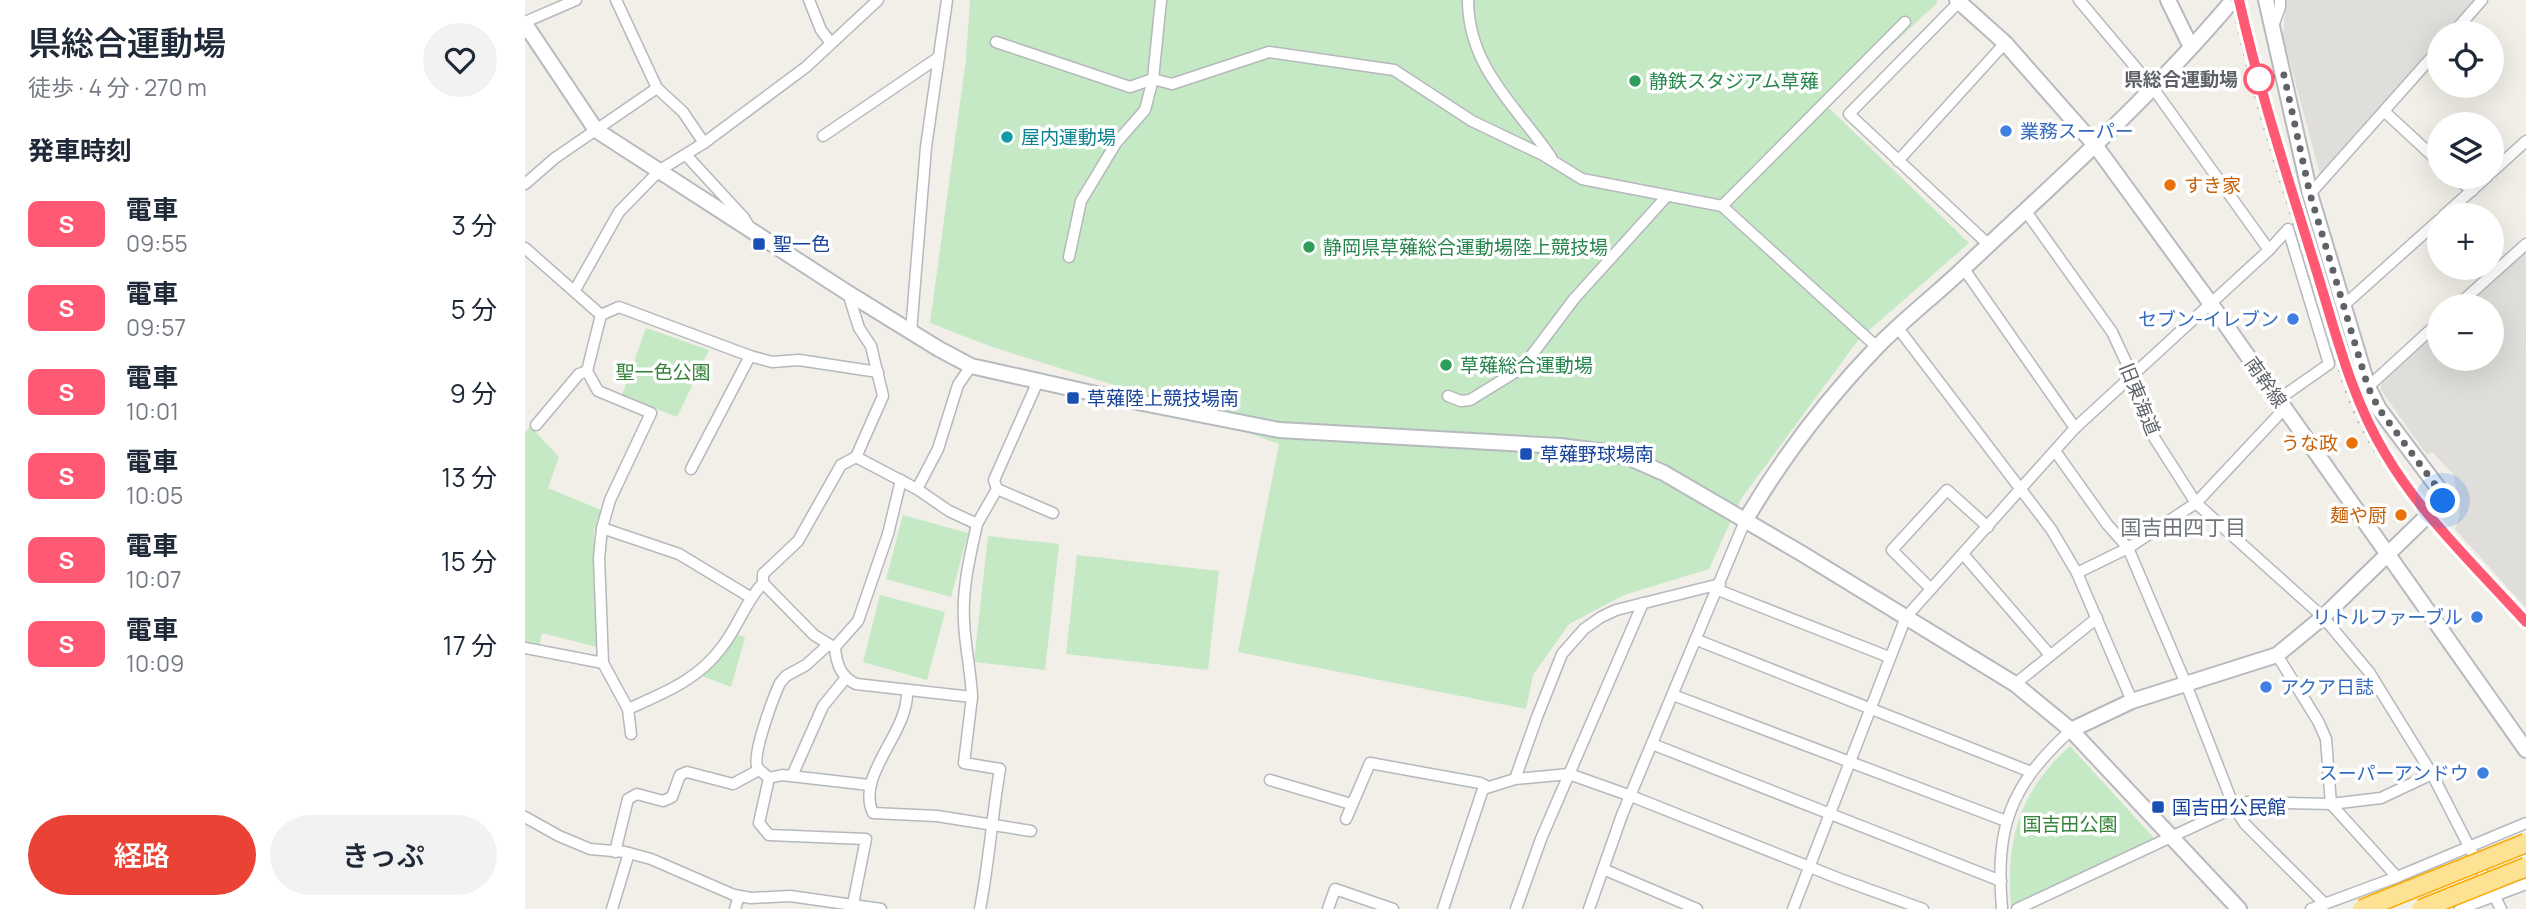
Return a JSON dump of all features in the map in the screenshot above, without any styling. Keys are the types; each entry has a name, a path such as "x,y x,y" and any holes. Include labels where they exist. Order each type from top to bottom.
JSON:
{"highway":[{"path":"2362,909 2526,843"},
{"path":"2421,909 2526,867"}],"street":[{"path":"576,0 525,23 596,130 848,293 971,366 1279,430 1560,446 1600,451 1632,459 1664,473 2014,684 2071,730 2239,909"},
{"path":"615,0 657,88 683,112 704,144"},
{"path":"809,0 821,30 831,43"},
{"path":"911,332 926,147 947,0"},
{"path":"1069,257 1081,201 1116,143 1145,110 1153,79 1161,0"},
{"path":"1468,0 1472,28 1486,71 1554,162"},
{"path":"2078,0 2153,88 2269,250"},
{"path":"2168,0 2191,47"},
{"path":"1589,909 1630,796 1745,521 1766,485 1814,417 1877,347 1989,245 2153,88 2233,0"},
{"path":"2002,909 2000,862 2006,821 2018,792 2044,754 2071,730 2133,701 2277,655 2323,617 2425,518 2441,506 2442,494 2379,409 2368,387 2310,194 2266,0"},
{"path":"2272,28 2280,0"},
{"path":"2464,21 2482,0"},
{"path":"575,290 619,212 660,170 704,144 806,67 873,1"},
{"path":"1958,1 1849,114 1989,245"},
{"name":"南幹線","path":"1958,1 2005,43 2095,145 2282,403 2526,750"},
{"path":"1722,206 1905,22"},
{"path":"996,42 1130,87 1153,79 1171,84 1269,52 1394,69 1472,121 1582,178 1722,206 1877,347"},
{"path":"1898,161 2005,43"},
{"path":"823,135 939,57"},
{"path":"2310,194 2427,63"},
{"path":"525,184 555,158 657,88"},
{"path":"2385,113 2427,151"},
{"path":"2504,161 2526,141"},
{"path":"686,155 750,228"},
{"path":"2458,203 2472,191 2470,189"},
{"path":"1448,396 1461,401 1470,400 1522,368 1574,299 1667,196"},
{"name":"旧東海道","path":"2025,210 2112,332 2133,377 2155,439 2196,503 2323,617 2369,673 2432,774 2501,909"},
{"path":"1793,909 1906,617 2075,428 2269,250 2288,229 2329,365 2282,403 2196,503 2128,548 2077,573"},
{"path":"2343,306 2427,231"},
{"path":"2470,294 2526,244"},
{"path":"525,248 601,315"},
{"path":"1963,269 2075,428"},
{"path":"628,709 682,685 704,669 722,648 750,597 763,583 763,574 798,541 841,465 856,457 883,396 871,346 859,328 848,293"},
{"path":"601,315 619,307 772,362 799,360 878,372"},
{"path":"601,315 587,371 599,391 652,413 610,500 602,528 599,558 603,663 628,709 631,734"},
{"path":"1898,327 2051,529 2077,573 2133,701"},
{"path":"2368,387 2427,333"},
{"path":"691,470 750,356"},
{"path":"917,489 938,449 958,385 971,366"},
{"path":"536,425 579,374 587,371"},
{"path":"980,909 1000,769 964,763 972,698 964,622 965,585 977,524 997,489 994,480 1038,381"},
{"path":"2055,451 2128,548 2186,684 2234,807 2245,824 2325,904"},
{"path":"856,457 917,489 949,511 977,524"},
{"path":"769,778 759,770 758,750 780,683 786,676 832,646 858,621 888,534 901,480"},
{"path":"997,489 1053,513"},
{"path":"1931,589 1892,550 1947,491 1988,527"},
{"path":"602,528 679,554 750,597"},
{"path":"1963,554 2050,655"},
{"path":"763,583 814,635 832,646 845,679 856,684 972,698"},
{"path":"1515,779 1562,654 1584,629 1601,617 1643,603 1719,587 1889,657"},
{"path":"1516,909 1541,839 1643,603"},
{"path":"2014,684 2097,618"},
{"path":"1697,640 2031,772"},
{"path":"525,648 603,663"},
{"path":"2277,655 2318,721 2326,740 2331,804 2397,877"},
{"path":"792,776 823,706 845,679"},
{"path":"907,691 905,712 869,785 873,813 922,814 1031,831"},
{"path":"1673,695 2006,821"},
{"path":"1652,744 2000,881"},
{"path":"1346,820 1370,763 1480,783 1488,787"},
{"path":"615,852 628,799 637,794 663,801 672,797 680,775 687,772 733,784 759,770"},
{"path":"1443,909 1483,789 1515,779 1569,774 1923,909"},
{"path":"2017,909 2246,802 2331,804 2381,798 2432,774"},
{"path":"769,778 782,775 869,785"},
{"path":"769,778 759,823 769,835 866,839 853,904"},
{"path":"1270,780 1351,804"},
{"path":"525,817 590,849 629,853 651,859 739,896 790,896 881,909"},
{"path":"2311,909 2397,877 2526,823"},
{"path":"612,909 629,853"},
{"path":"1603,869 1697,909"},
{"path":"2460,909 2526,884"},
{"path":"1328,909 1335,889 1369,905 1393,909"},
{"path":"735,909 739,896"}],"shaded area":[{"path":"2286,0 2474,0 2456,21 2427,21 2427,54 2321,178 2283,36"},
{"path":"2526,249 2526,608 2455,529 2460,505 2453,474 2432,452 2427,455 2381,390 2381,382 2427,340 2427,371 2504,371 2504,294 2477,294 2492,280 2504,280 2504,269"}],"green space":[{"name":"草薙総合運動場","path":"970,0 1936,0 1938,2 1827,106 1969,243 1859,339 1741,499 1709,569 1624,595 1569,624 1533,675 1526,709 1238,652 1279,444 1111,384 992,347 930,323 966,59"},
{"name":"聖一色公園","path":"646,328 709,350 677,417 622,395"},
{"path":"530,426 559,457 548,488 601,510 594,530 597,647 542,633 539,648 525,643 525,433"},
{"path":"903,515 968,533 951,597 886,579"},
{"path":"988,536 1059,544 1045,670 974,662"},
{"path":"1077,555 1219,571 1208,670 1066,654"},
{"path":"880,595 945,612 927,680 863,662"},
{"path":"737,635 745,637 731,687 702,676 720,659"},
{"name":"国吉田公園","path":"2070,746 2153,837 2152,842 2011,906 2011,859 2019,818 2039,781"}],"railway":[{"path":"2232,0 2271,148 2339,368 2359,422 2385,465 2422,515 2526,630"}],"train":[{"name":"S","path":"2239,0 2252,56 2298,209 2355,394 2364,415 2385,455 2410,491 2526,622"}],"place":[{"name":"県総合運動場","path":"2259,79"},
{"name":"静鉄スタジアム草薙","path":"1635,81"},
{"name":"業務スーパー","path":"2006,131"},
{"name":"屋内運動場","path":"1007,137"},
{"name":"すき家","path":"2170,185"},
{"name":"聖一色","path":"759,244"},
{"name":"静岡県草薙総合運動場陸上競技場","path":"1309,247"},
{"name":"セブン-イレブン","path":"2293,319"},
{"name":"草薙総合運動場","path":"1446,365"},
{"name":"草薙陸上競技場南","path":"1073,398"},
{"name":"うな政","path":"2352,443"},
{"name":"草薙野球場南","path":"1526,454"},
{"name":"麺や厨","path":"2401,515"},
{"name":"リトルファーブル","path":"2477,617"},
{"name":"アクア日誌","path":"2266,687"},
{"name":"スーパーアンドウ","path":"2483,773"},
{"name":"国吉田公民館","path":"2158,807"}],"district":[{"name":"国吉田四丁目","path":"2183,527"}],"route":[{"path":"2259,79 2284,75 2310,194 2368,387 2379,409 2442,494 2443,501"}]}
